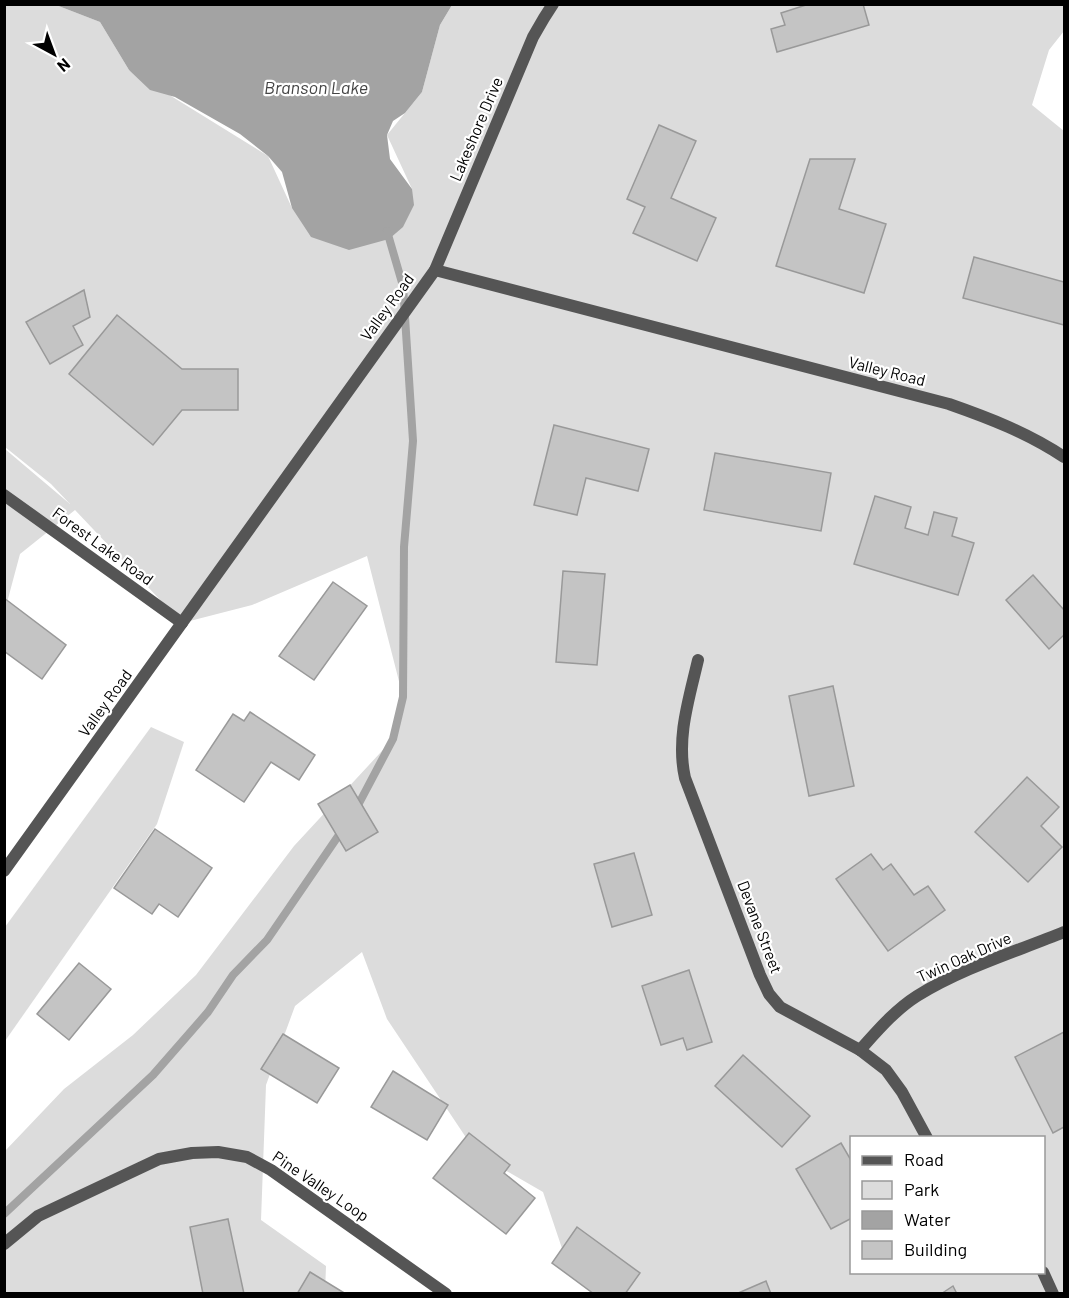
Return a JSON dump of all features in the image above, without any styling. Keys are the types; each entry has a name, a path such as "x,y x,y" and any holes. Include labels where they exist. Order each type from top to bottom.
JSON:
{"street":[{"name":"Lakeshore Drive","path":"435,270 533,38 553,4"},
{"name":"Valley Road","path":"4,871 435,270 949,404 997,421 1044,443 1065,457"},
{"name":"Forest Lake Road","path":"4,495 182,623"},
{"name":"Devane Street","path":"698,660 683,725 681,762 685,778 769,994 780,1007 860,1050 886,1070 902,1092 926,1136"},
{"name":"Twin Oak Drive","path":"860,1050 888,1019 915,997 945,980 1065,932"},
{"name":"Pine Valley Loop","path":"4,1244 38,1216 159,1159 218,1152 247,1157 271,1170 446,1293"},
{"path":"1044,1274 1053,1293"}],"green space":[{"path":"5,5 56,5 100,22 129,70 268,156 292,208 412,189 387,135 422,92 440,25 452,5 1064,5 1064,31 1049,50 1032,105 1064,131 1064,1293 594,1293 572,1278 543,1192 477,1154 387,1019 362,952 295,1006 266,1085 261,1220 326,1266 325,1293 5,1293 5,1151 64,1089 133,1035 196,975 294,846 393,739 403,697 367,556 252,605 182,623 75,510 20,554 5,610 5,449 70,504 51,484 5,447"},
{"path":"151,727 184,742 157,824 5,1041 5,927"}],"water":[{"name":"Branson Lake","path":"56,5 452,5 440,25 422,92 405,113 393,121 387,135 390,159 412,189 414,205 403,227 389,239 349,250 311,237 292,208 282,172 268,156 240,134 175,97 150,90 129,70 100,22"}],"building":[{"path":"809,4 863,4 869,25 777,52 771,29 785,25 781,13"},
{"path":"659,125 696,141 671,198 716,218 697,261 633,233 645,207 627,199"},
{"path":"810,159 855,159 839,209 886,224 864,293 776,266"},
{"path":"974,257 1064,282 1064,325 963,298"},
{"path":"84,290 90,317 73,326 83,345 50,364 26,322"},
{"path":"117,315 182,369 238,369 238,410 182,410 153,445 69,374"},
{"path":"554,425 649,449 638,491 586,478 577,515 534,505"},
{"path":"715,453 831,473 821,531 704,510"},
{"path":"875,496 911,507 905,528 928,535 934,512 957,518 952,536 974,543 958,595 854,564"},
{"path":"563,571 605,574 597,665 556,662"},
{"path":"1033,575 1064,610 1064,635 1049,649 1006,600"},
{"path":"333,582 367,606 314,680 279,656"},
{"path":"4,598 66,645 42,679 4,651"},
{"path":"833,686 854,786 809,796 789,696"},
{"path":"250,712 315,755 299,780 271,762 244,802 196,770 233,714 244,721"},
{"path":"1027,777 1059,807 1041,826 1062,847 1028,882 975,832"},
{"path":"350,785 378,832 346,851 318,804"},
{"path":"155,829 212,868 178,917 159,904 152,914 114,888"},
{"path":"634,853 652,915 612,927 594,864"},
{"path":"871,854 883,870 891,864 914,895 928,886 945,910 888,951 836,879"},
{"path":"79,963 111,989 69,1040 37,1014"},
{"path":"689,970 712,1042 687,1050 683,1038 661,1045 642,986"},
{"path":"1064,1032 1064,1127 1053,1133 1015,1057"},
{"path":"283,1034 339,1068 317,1103 261,1069"},
{"path":"743,1055 810,1116 782,1147 715,1086"},
{"path":"393,1071 448,1105 427,1140 371,1107"},
{"path":"469,1133 510,1165 504,1173 535,1198 506,1234 433,1178"},
{"path":"841,1143 850,1159 850,1219 831,1229 796,1169"},
{"path":"228,1219 244,1294 203,1294 190,1227"},
{"path":"577,1227 640,1273 625,1294 594,1294 552,1263"},
{"path":"310,1272 346,1294 297,1294"},
{"path":"766,1281 771,1294 736,1294"},
{"path":"953,1286 957,1294 941,1294"}],"waterway":[{"path":"356,809 393,739 403,697 404,547 413,441 403,286 387,231"},
{"path":"4,1214 153,1075 208,1012 233,975 267,940 343,829"}]}
